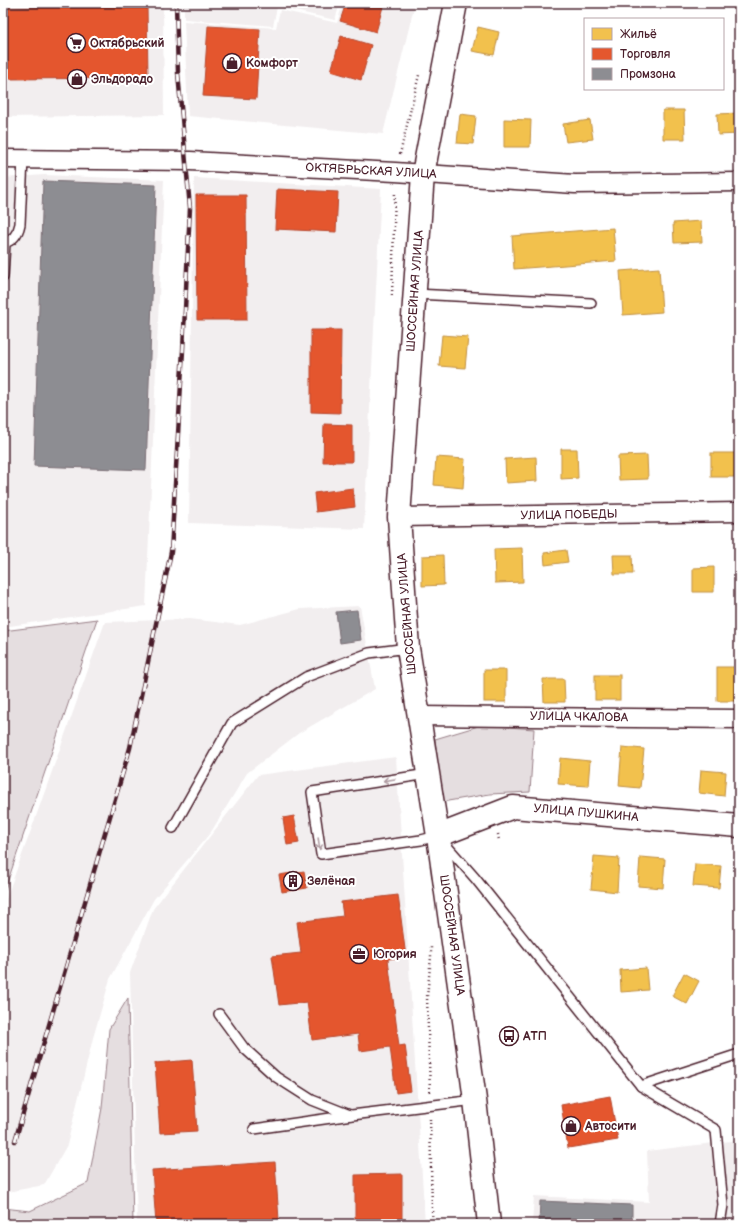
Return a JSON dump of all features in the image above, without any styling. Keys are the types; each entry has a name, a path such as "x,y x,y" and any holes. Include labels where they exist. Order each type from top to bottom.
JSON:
{"main road":[{"name":"ШОССЕЙНАЯ УЛИЦА","path":"456,3 423,174 400,517 408,648 438,836 475,1100 489,1224"},
{"name":"УЛИЦА ПУШКИНА","path":"438,836 513,807 739,826"}],"street":[{"name":"ОКТЯБРЬСКАЯ УЛИЦА","path":"3,158 186,160 575,184 739,182"},
{"name":"УЛИЦА ПОБЕДЫ","path":"400,517 739,512"},
{"name":"УЛИЦА ЧКАЛОВА","path":"419,716 739,719"}],"lane":[{"path":"3,277 4,243 12,240 19,231 23,159"},
{"path":"415,294 591,303"},
{"path":"173,828 232,724 306,677 368,653 408,648"},
{"path":"428,774 312,792 321,854 421,840 438,836 475,878 641,1086 716,1130 723,1205 720,1224"},
{"path":"219,1014 244,1048 276,1077 312,1100 352,1115"},
{"path":"641,1086 739,1054"},
{"path":"254,1129 475,1100"}],"path":[{"path":"495,814 499,841"}],"shaded area":[{"path":"3,3 163,3 164,115 3,117"},
{"path":"184,3 340,3 335,20 277,7 273,26 184,19"},
{"path":"343,3 415,3 383,134 188,116 184,21 276,28 280,10 337,23"},
{"path":"44,175 164,180 146,606 3,627 3,178"},
{"path":"194,178 381,189 364,529 189,523"},
{"path":"360,606 375,689 299,733 247,773 211,832 154,899 110,979 93,1038 67,1145 44,1185 3,1193 3,907 105,622 190,619 240,625 300,609"},
{"path":"97,619 3,895 3,631"},
{"path":"482,725 534,729 530,792 490,794 442,802 435,739"},
{"path":"396,757 425,1224 137,1224 130,973 153,909 258,775"},
{"path":"128,998 133,1224 3,1224 3,1208 30,1211 88,1183 102,1108 109,1029"},
{"path":"739,1140 739,1224 532,1224 534,1196 649,1202 647,1151"}],"building: Жильё":[{"path":"478,27 499,32 494,55 472,51"},
{"path":"663,110 684,110 685,139 663,139"},
{"path":"739,113 739,134 718,135 717,114"},
{"path":"460,114 476,116 473,144 457,143"},
{"path":"504,119 531,120 530,147 504,147"},
{"path":"590,120 593,139 566,142 563,124"},
{"path":"701,221 702,242 674,243 673,223"},
{"path":"613,228 616,261 514,269 512,236"},
{"path":"659,268 662,312 623,315 620,271"},
{"path":"442,335 468,337 465,368 439,366"},
{"path":"561,449 577,449 578,478 561,479"},
{"path":"711,453 739,453 739,477 711,477"},
{"path":"647,455 648,479 619,480 618,456"},
{"path":"436,457 465,459 463,488 434,485"},
{"path":"536,457 537,481 506,483 505,459"},
{"path":"522,548 523,582 495,583 494,549"},
{"path":"566,550 568,562 545,565 544,553"},
{"path":"443,555 444,585 422,586 422,556"},
{"path":"613,555 632,555 633,574 614,574"},
{"path":"714,567 714,592 693,592 693,568"},
{"path":"717,667 739,667 739,701 717,701"},
{"path":"484,670 506,670 506,702 484,702"},
{"path":"595,675 620,675 620,700 595,700"},
{"path":"543,679 564,679 565,702 544,702"},
{"path":"622,747 644,749 640,788 619,786"},
{"path":"560,758 590,761 588,786 558,784"},
{"path":"701,770 726,772 724,796 699,793"},
{"path":"594,856 619,858 617,892 591,889"},
{"path":"640,857 665,859 663,888 638,886"},
{"path":"695,864 721,866 719,888 693,886"},
{"path":"646,968 648,990 621,992 620,970"},
{"path":"684,973 699,981 687,1004 672,996"}],"building: Торговля":[{"path":"346,3 384,3 376,32 340,21"},
{"name":"Октябрьский","path":"147,6 148,78 6,79 5,8"},
{"name":"Комфорт","path":"208,26 260,29 256,99 203,96"},
{"path":"341,36 371,45 361,80 331,71"},
{"path":"277,189 338,192 336,232 275,229"},
{"path":"196,195 246,195 247,320 197,320"},
{"path":"311,330 341,330 340,413 311,412"},
{"path":"324,424 352,425 352,462 323,462"},
{"path":"353,488 355,507 316,512 314,493"},
{"name":"Зелёная","path":"294,816 299,843 287,845 283,818"},
{"name":"Зелёная","path":"304,871 307,888 282,892 279,875"},
{"path":"398,895 406,957 388,959 399,1046 405,1045 411,1091 396,1093 390,1047 360,1051 358,1034 312,1040 307,1002 279,1005 272,956 301,953 297,922 343,916 341,902"},
{"path":"192,1060 197,1131 160,1133 155,1063"},
{"path":"610,1096 618,1140 568,1148 561,1105"},
{"path":"275,1162 279,1220 213,1224 156,1224 152,1170"},
{"path":"402,1174 402,1224 355,1224 355,1175"}],"building: Промзона":[{"path":"43,181 156,185 146,470 34,466"},
{"path":"357,610 361,640 340,643 336,612"},
{"path":"540,1201 632,1205 632,1224 539,1224"}],"railway":[{"path":"15,1141 130,748 171,552 190,208 178,73 176,3"}],"place":[{"name":"Октябрьский","path":"76,43"},
{"name":"Комфорт","path":"232,63"},
{"name":"Эльдорадо","path":"77,79"},
{"name":"Зелёная","path":"293,881"},
{"name":"Югория","path":"359,954"},
{"name":"АТП","path":"509,1036"},
{"name":"Автосити","path":"571,1126"}]}
